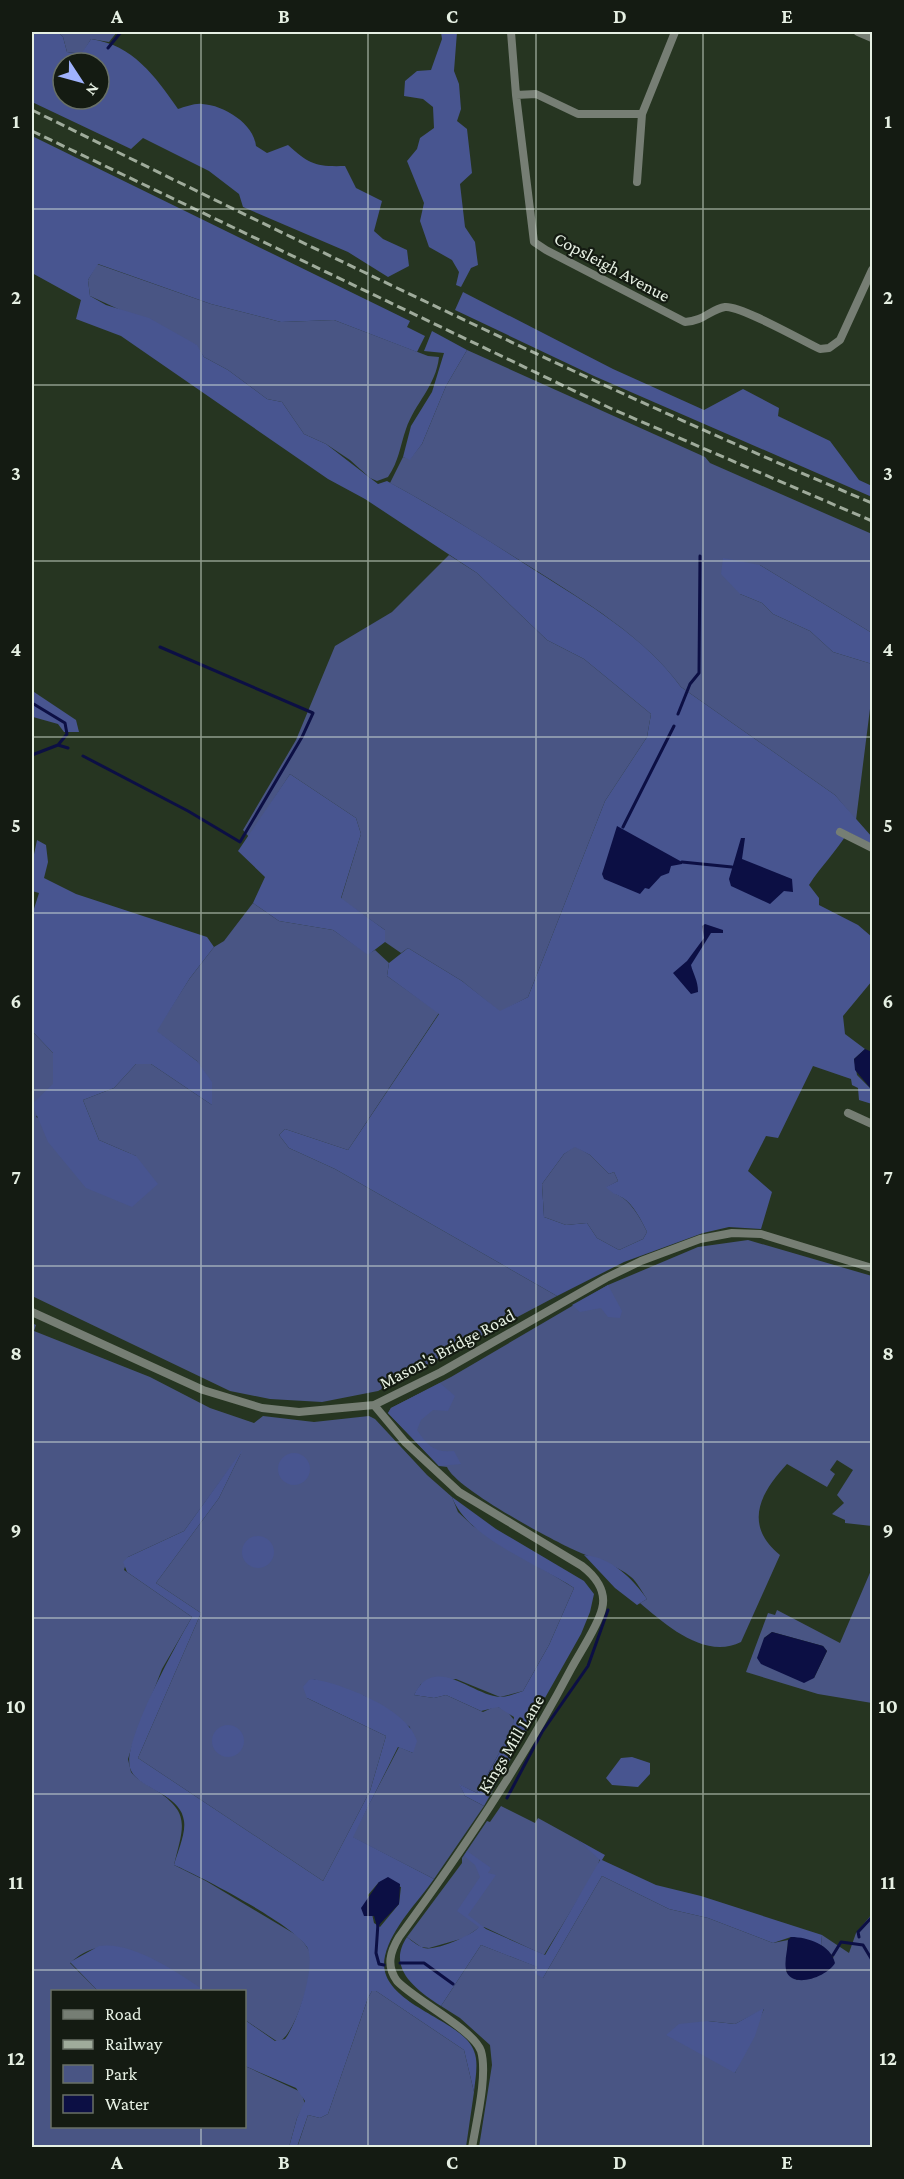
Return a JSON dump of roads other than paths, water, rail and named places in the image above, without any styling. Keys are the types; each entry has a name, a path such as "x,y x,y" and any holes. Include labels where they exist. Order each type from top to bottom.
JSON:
{"street":[{"name":"Copsleigh Avenue","path":"511,32 516,95 534,242 685,322 698,321 724,307 739,310 820,349 830,348 840,340 873,270"},
{"path":"638,182 642,114 675,32"},
{"path":"858,32 873,38"},
{"path":"516,95 536,94 578,114 642,114"},
{"path":"840,832 873,848"},
{"path":"848,1113 873,1124"},
{"name":"Mason's Bridge Road","path":"32,1312 203,1390 262,1408 299,1412 374,1405 441,1372 606,1278 641,1261 700,1239 732,1233 761,1234 873,1268"},
{"name":"Kings Mill Lane","path":"374,1405 405,1442 459,1492 532,1539 582,1566 596,1577 600,1586 603,1608 551,1707 489,1809 456,1860 399,1937 391,1954 390,1968 397,1981 471,2037 481,2050 482,2078 472,2148"}],"water":[{"path":"617,826 682,864 671,866 669,873 661,876 649,889 645,888 640,894 604,879 602,874"},
{"path":"741,838 745,838 742,859 792,879 793,892 784,891 770,904 731,886 729,879"},
{"path":"705,924 723,930 723,933 711,933 691,965 698,992 691,994 673,973 687,961 704,938 702,926"},
{"path":"865,1049 872,1052 872,1090 855,1070 854,1059"},
{"path":"772,1632 823,1646 827,1651 814,1678 804,1683 761,1664 757,1658 764,1638"},
{"path":"388,1877 400,1884 399,1904 377,1927 374,1916 364,1916 361,1908 379,1882"},
{"path":"791,1937 818,1943 824,1947 833,1957 835,1963 832,1968 812,1979 791,1978 785,1965 788,1940"}],"waterway":[{"path":"108,48 121,32"},
{"path":"678,714 690,684 699,673 700,556"},
{"path":"32,620 32,635"},
{"path":"83,756 188,811 240,842 302,737 313,713 160,647"},
{"path":"32,703 65,723 67,734 58,745 32,755"},
{"path":"623,827 674,726"},
{"path":"58,745 68,748"},
{"path":"32,844 32,854"},
{"path":"682,862 732,867"},
{"path":"507,1798 542,1732 588,1666 608,1610"},
{"path":"859,1937 858,1932 872,1917"},
{"path":"378,1923 376,1953 379,1964 384,1965"},
{"path":"833,1955 841,1942 863,1945 872,1960"},
{"path":"400,1963 424,1963 453,1984"}],"railway":[{"path":"32,110 554,362 872,503"},
{"path":"32,131 612,409 872,521"}]}
